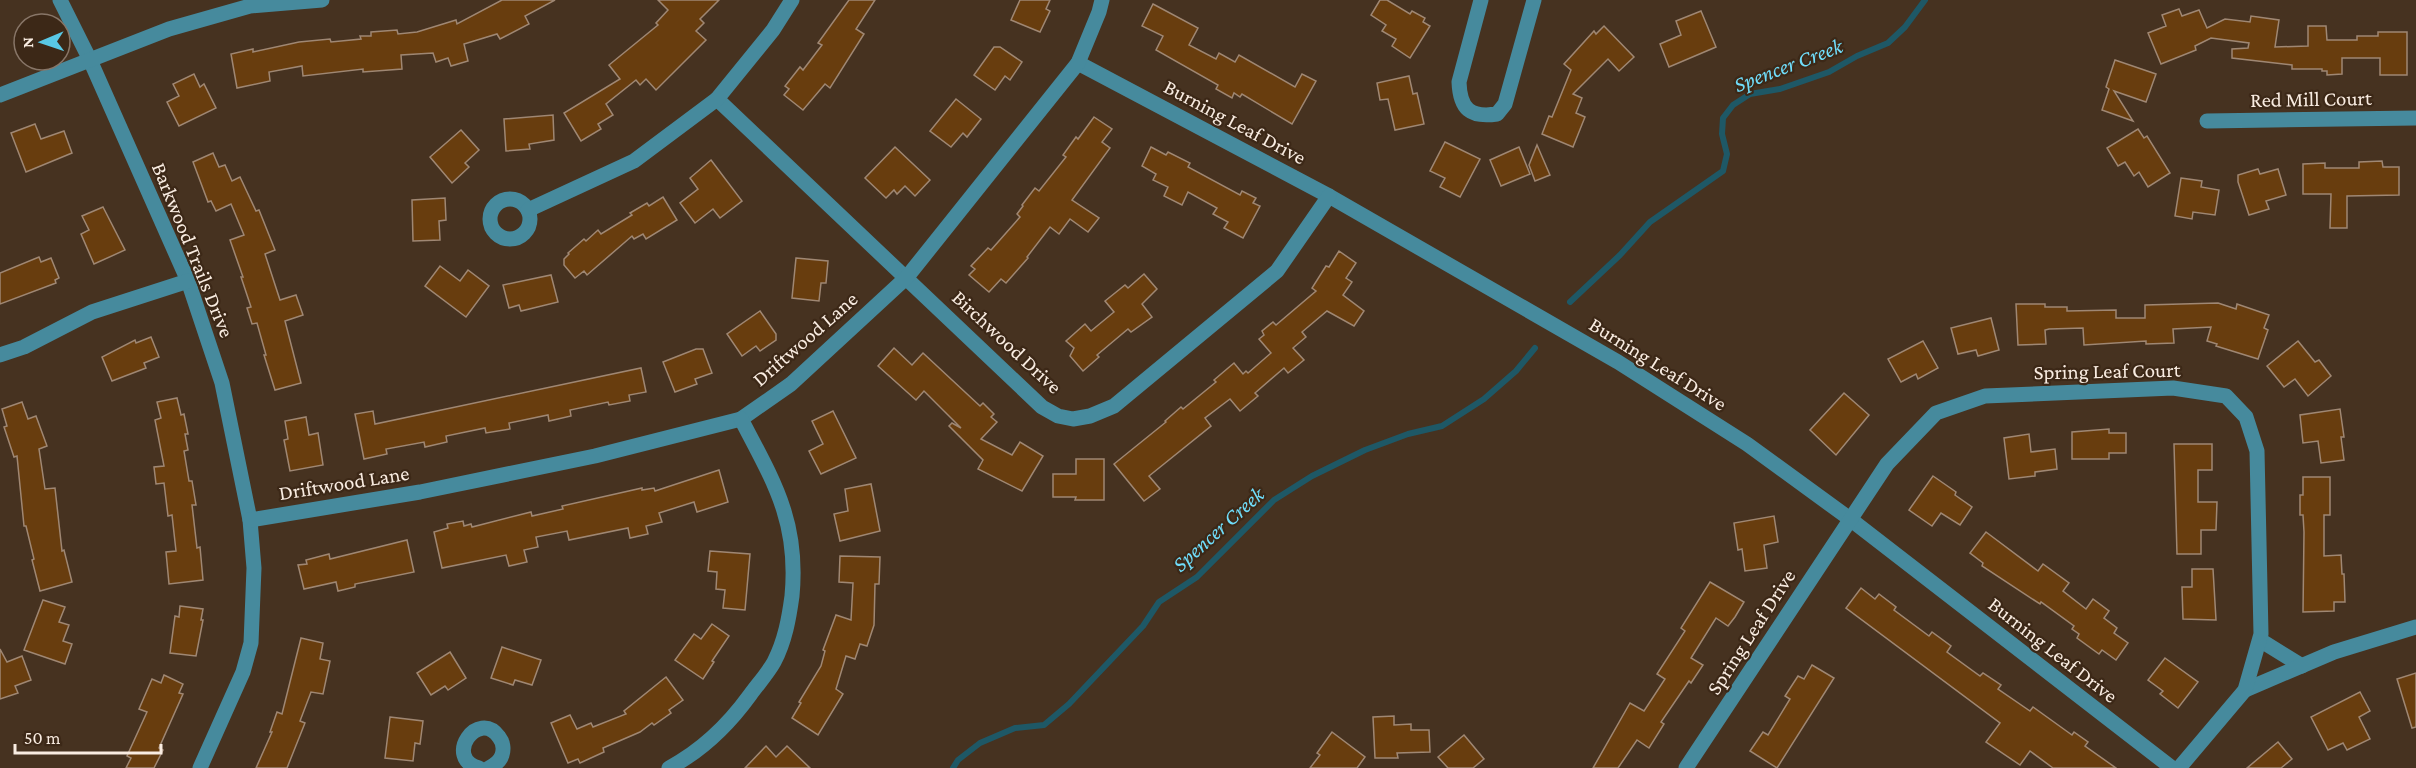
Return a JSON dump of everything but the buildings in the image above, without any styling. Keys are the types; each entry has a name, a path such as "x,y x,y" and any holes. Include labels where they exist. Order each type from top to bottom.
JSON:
{"street":[{"name":"Barkwood Trails Drive","path":"60,0 90,60 188,281 222,383 250,520 255,568 251,643 243,672 200,768"},
{"path":"0,94 169,29 250,6 322,0"},
{"path":"528,210 634,161 717,99 773,30 792,0"},
{"name":"Driftwood Lane","path":"250,520 420,492 595,456 741,419 791,384 906,277 1077,63 1102,0"},
{"path":"1481,0 1459,82 1464,107 1475,114 1485,116 1497,114 1505,104 1534,0"},
{"name":"Burning Leaf Drive","path":"1077,63 1329,196 1618,362 1746,444 1850,519 2172,768"},
{"name":"Birchwood Drive","path":"717,99 1042,407 1058,416 1073,418 1090,416 1114,406 1277,271 1329,196"},
{"name":"Red Mill Court","path":"2207,121 2416,118"},
{"path":"0,355 24,347 92,312 188,281"},
{"name":"Spring Leaf Court","path":"1850,519 1887,464 1936,413 1985,396 2173,388 2226,396 2246,417 2257,451 2260,640 2245,690 2179,768"},
{"path":"669,768 705,745 742,705 774,663 790,615 795,566 790,532 781,500 741,419"},
{"name":"Spring Leaf Drive","path":"1686,768 1850,519"},
{"path":"2245,690 2334,652 2416,627"},
{"path":"2260,640 2302,666"},
{"path":"479,768 469,763 464,751 466,739 475,730 488,729 498,735 503,748 502,755 495,766"}],"waterway":[{"name":"Spencer Creek","path":"1570,302 1620,255 1650,222 1723,171 1727,154 1722,134 1723,118 1733,105 1750,94 1780,89 1829,72 1857,56 1888,43 1905,27 1925,0"},
{"name":"Spencer Creek","path":"953,768 958,760 980,743 1015,728 1044,725 1069,704 1143,626 1159,602 1197,577 1274,500 1312,476 1365,450 1408,434 1442,426 1484,399 1516,371 1535,348"}]}
